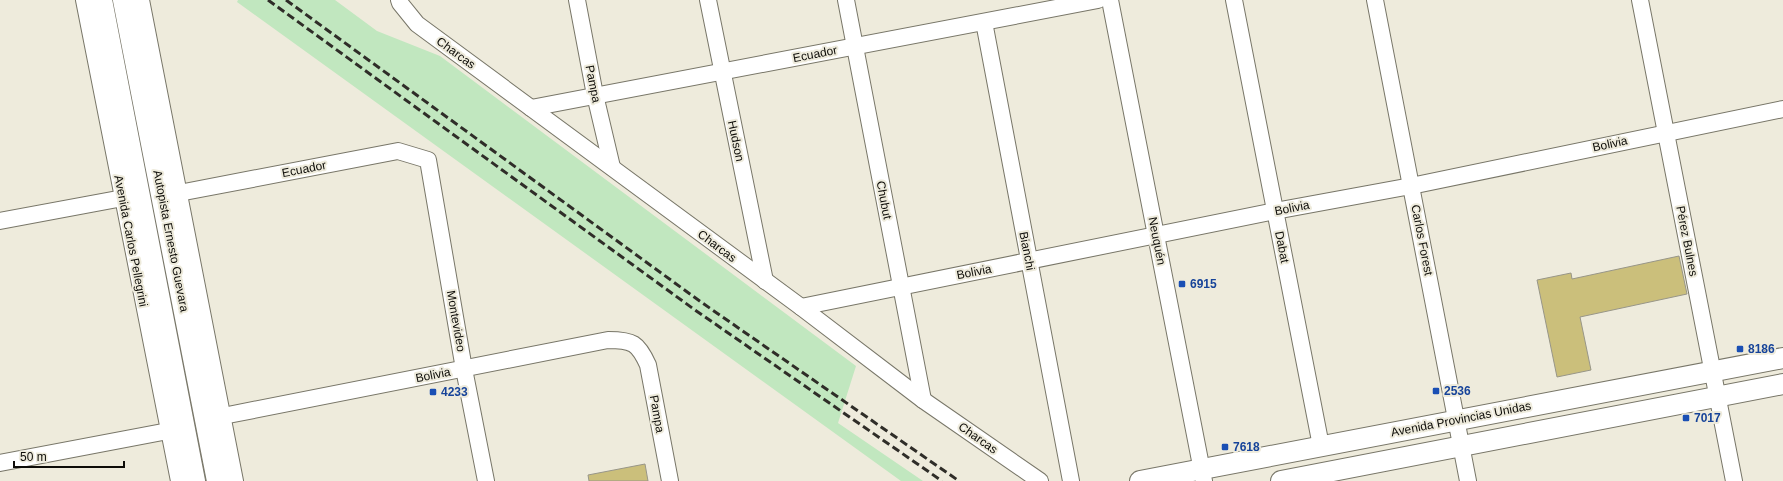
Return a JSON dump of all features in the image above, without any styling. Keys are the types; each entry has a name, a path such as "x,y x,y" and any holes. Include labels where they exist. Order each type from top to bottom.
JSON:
{"highway":[{"name":"Autopista Ernesto Guevara","path":"96,1 194,481"},
{"name":"Autopista Ernesto Guevara","path":"130,2 218,481"}],"main road":[{"name":"Avenida Provincias Unidas","path":"1140,481 1203,475 1321,446 1783,358"},
{"path":"1281,481 1783,384"}],"street":[{"name":"Pampa","path":"577,0 595,95 612,167"},
{"name":"Hudson","path":"708,0 765,281"},
{"name":"Chubut","path":"846,0 923,400"},
{"name":"Ecuador","path":"531,108 1098,0"},
{"name":"Neuquén","path":"1110,0 1203,475"},
{"name":"Dabat","path":"1234,0 1321,446"},
{"name":"Carlos Forest","path":"1375,0 1468,481"},
{"name":"Pérez Bulnes","path":"1640,0 1734,481"},
{"name":"Avenida Carlos Pellegrini","path":"96,1 123,198 179,481"},
{"path":"130,2 179,193 235,481"},
{"name":"Charcas","path":"400,2 417,24 801,307 923,400 1040,481"},
{"name":"Bianchi","path":"984,22 1071,481"},
{"name":"Bolivia","path":"801,307 1275,211 1411,186 1783,109"},
{"name":"Ecuador","path":"179,193 398,151 428,160"},
{"name":"Montevideo","path":"428,160 464,369 486,481"},
{"path":"0,221 123,198"},
{"name":"Bolivia","path":"223,416 608,340 627,340 640,348"},
{"name":"Pampa","path":"640,348 648,365 670,481"},
{"path":"0,462 168,431"}],"green space":[{"path":"238,0 335,0 377,31 440,56 856,366 838,423 923,481 901,481 237,2"}],"building":[{"path":"1679,256 1687,294 1580,317 1591,370 1557,377 1537,280 1571,273 1572,279"},
{"path":"645,464 648,481 589,481 588,475"}],"railway":[{"path":"268,0 695,310 942,481"},
{"path":"286,0 701,302 959,481"}],"place":[{"name":"6915","path":"1182,284"},
{"name":"8186","path":"1740,349"},
{"name":"2536","path":"1436,391"},
{"name":"4233","path":"433,392"},
{"name":"7017","path":"1686,418"},
{"name":"7618","path":"1225,447"}]}
